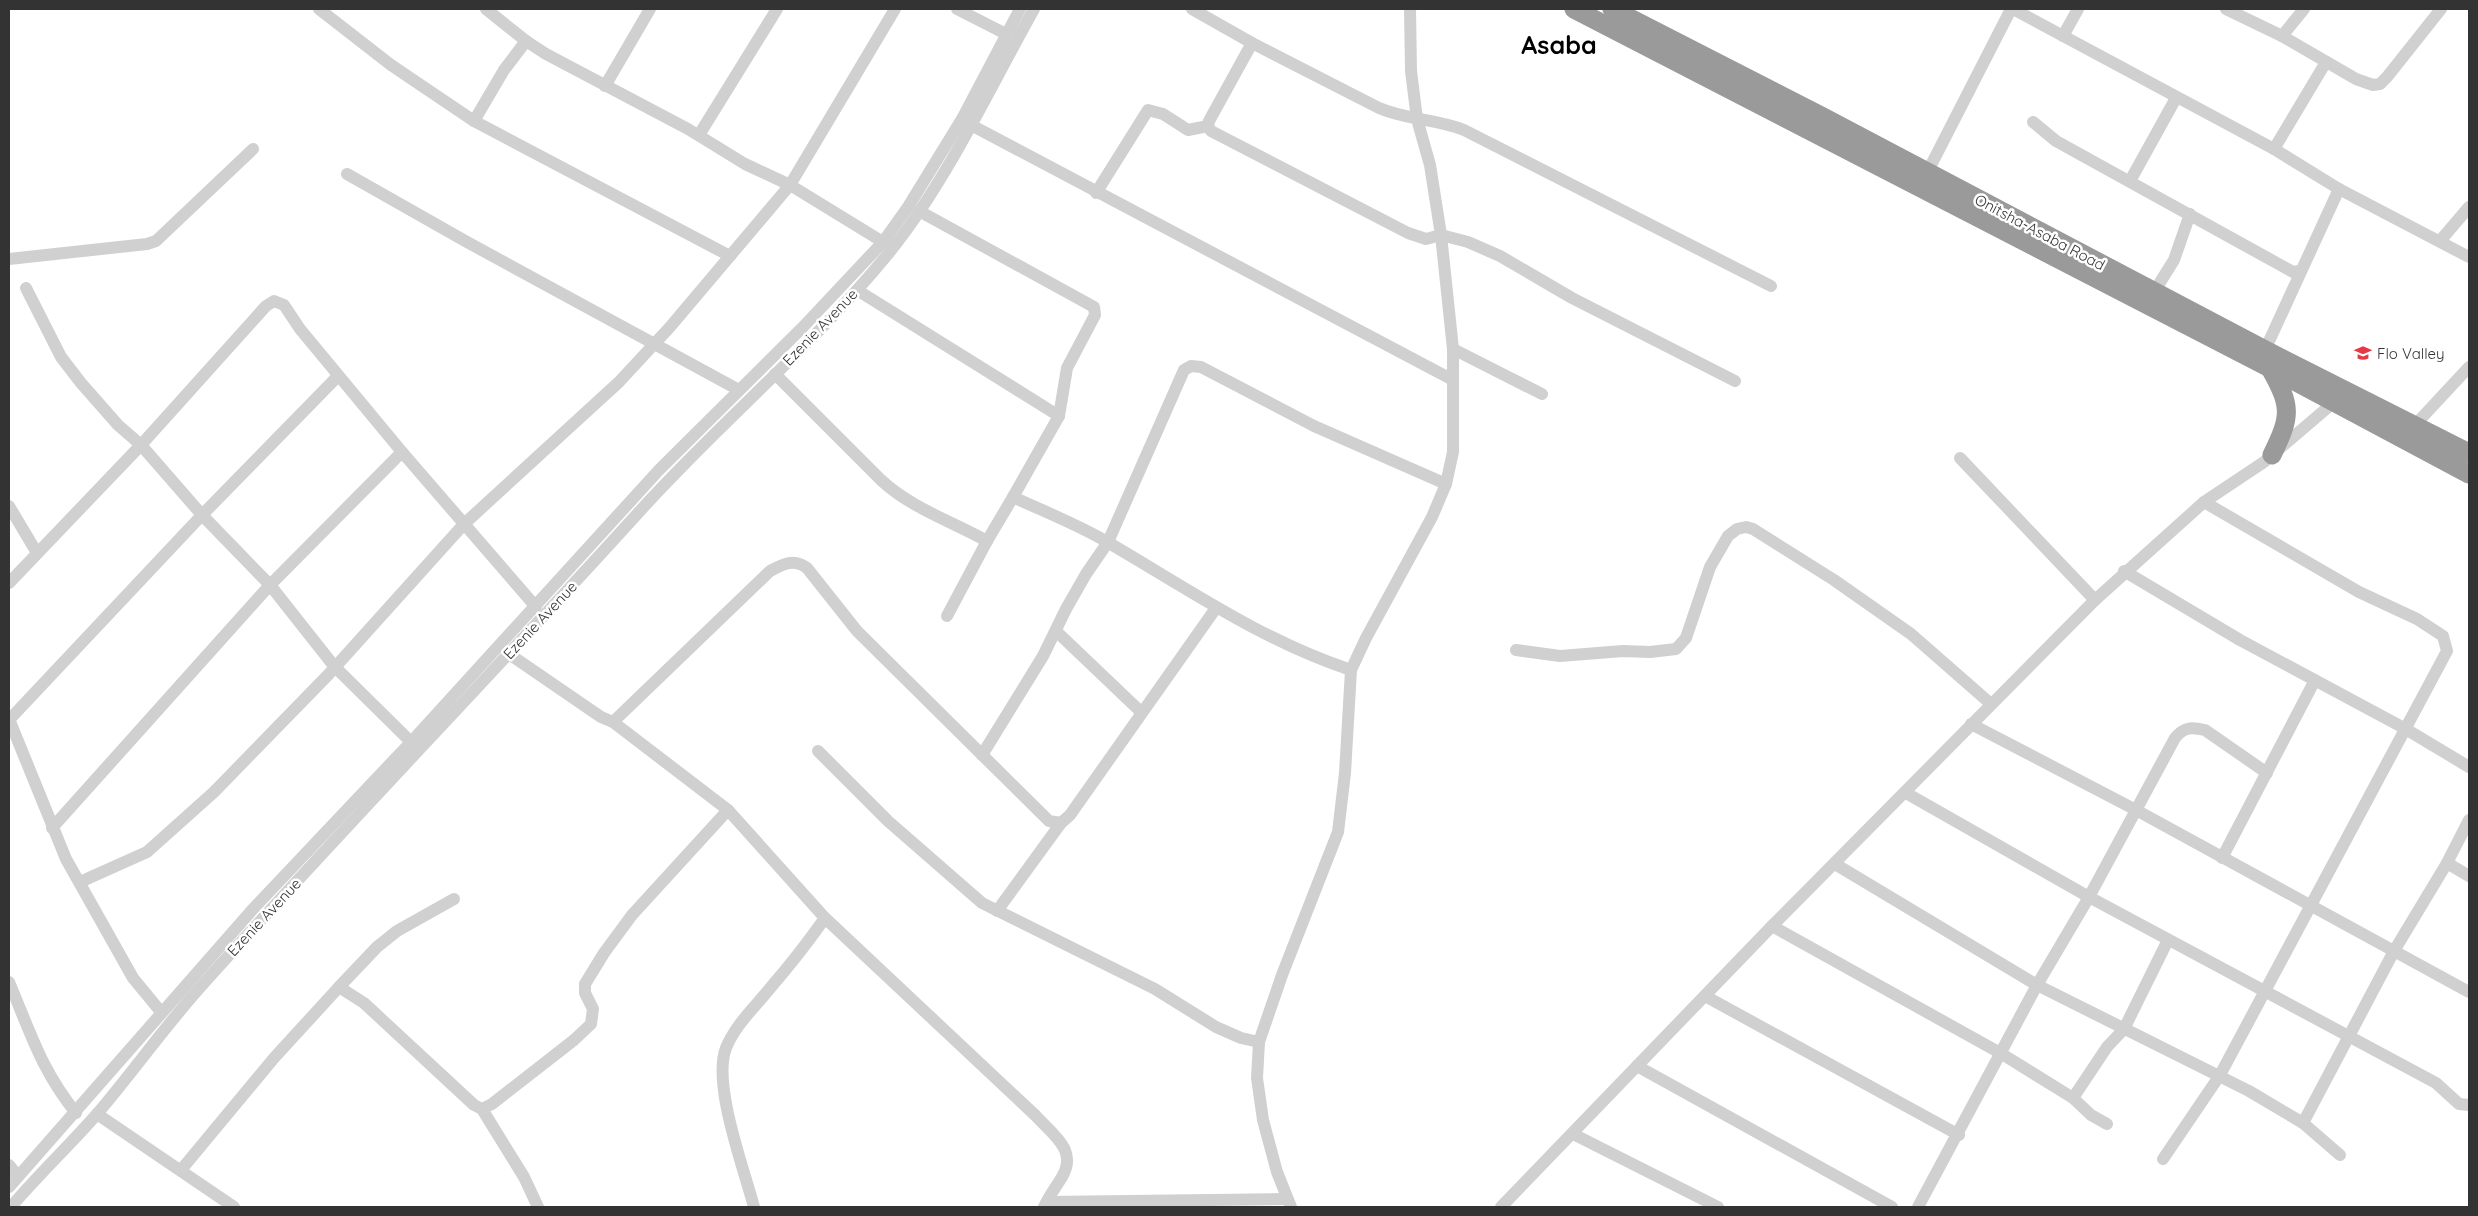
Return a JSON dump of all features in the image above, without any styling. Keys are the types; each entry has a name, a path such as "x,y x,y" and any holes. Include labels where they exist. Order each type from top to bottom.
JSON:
{"highway":[{"path":"1574,9 1730,79 2469,474"},
{"name":"Onitsha-Asaba Road","path":"1612,9 1730,79 1927,173 2265,350 2469,453"},
{"path":"2270,368 2282,389 2288,417 2286,428 2272,455"}],"street":[{"path":"319,9 336,13 391,65 474,121 730,256"},
{"path":"486,9 526,41 605,86 635,99 745,164 790,185 882,242"},
{"path":"605,86 650,9"},
{"path":"698,135 777,9"},
{"path":"80,882 147,852 238,769 464,524 619,382 790,185 895,9"},
{"path":"957,9 1006,34"},
{"name":"Ezenie Avenue","path":"11,1207 36,1177 97,1114 176,1016 364,800 411,742 488,656 536,607 660,470 845,284 882,242 908,207 962,119 1020,9"},
{"name":"Ezenie Avenue","path":"9,1187 76,1113 161,1012 225,940 509,654 668,480 857,290 890,252 919,211 971,125 1034,9"},
{"path":"1192,9 1252,43 1394,115 1444,122 1464,130 1771,286"},
{"path":"1046,1205 1289,1203 1276,1172 1263,1120 1257,1078 1259,1042 1282,974 1338,832 1351,670 1366,638 1415,550 1446,484 1453,452 1452,349 1441,235 1430,165 1417,119 1411,71 1410,9"},
{"path":"1927,173 2012,9 2274,149 2339,188 2469,257"},
{"path":"2064,36 2078,9"},
{"path":"2226,9 2282,36 2356,79 2373,85 2380,84 2441,9"},
{"path":"2282,36 2304,9"},
{"path":"474,121 504,70 526,41"},
{"path":"1208,126 1252,43"},
{"path":"2274,149 2326,62"},
{"path":"2130,181 2176,98"},
{"path":"1096,193 1148,110 1163,114 1188,130 1208,126"},
{"path":"2032,122 2056,141 2292,272 2299,271"},
{"path":"971,125 1096,193 1453,380"},
{"path":"1208,126 1216,134 1408,233 1426,239 1441,235 1468,242 1500,256 1572,298 1735,381"},
{"path":"9,259 128,246 156,241 253,149"},
{"path":"347,174 739,390"},
{"path":"2265,350 2299,271 2304,266 2339,188"},
{"path":"2440,241 2469,207"},
{"path":"919,211 1094,306 1095,315 1067,368 1059,416 987,541 947,616"},
{"path":"2154,292 2174,260 2190,214"},
{"path":"26,288 61,357 118,425 141,446 202,515 270,585 334,666 411,742"},
{"path":"857,290 1059,416"},
{"path":"9,583 141,446 266,306 274,301 284,305 300,330 338,376 536,607"},
{"path":"1452,349 1542,394"},
{"path":"982,755 1043,656 1086,574 1108,542 1184,370 1191,366 1201,367 1314,426 1446,484"},
{"path":"2415,425 2469,367"},
{"path":"775,374 897,495 987,541"},
{"path":"161,1012 133,978 66,859 10,726 202,515 338,376"},
{"path":"1501,1207 1772,926 1906,793 1971,724 2095,600 2204,502 2272,455 2333,403"},
{"path":"707,422 718,431"},
{"path":"52,828 270,585 402,452"},
{"path":"1960,458 2095,600"},
{"path":"1013,496 1108,542 1216,608 1277,641 1351,670"},
{"path":"2163,1159 2220,1075 2404,728 2447,651 2443,636 2417,619 2358,592 2204,502"},
{"path":"9,506 37,553"},
{"path":"1516,650 1560,656 1676,649 1686,638 1710,567 1728,536 1737,529 1746,527 1753,529 1834,580 1903,628 1991,704"},
{"path":"613,722 770,571 794,562 807,568 857,631 1049,821 1061,824"},
{"path":"2124,572 2240,640 2404,728 2469,766"},
{"path":"997,911 1061,824 1070,815 1216,608"},
{"path":"1056,631 1141,712"},
{"path":"509,654 601,718 613,722 728,810 825,918 1036,1116 1066,1150 1069,1159 1068,1167 1046,1205"},
{"path":"2222,858 2316,680"},
{"path":"1971,724 2136,810 2469,992"},
{"path":"1918,1207 1959,1135 2037,985 2089,897 2175,738 2181,731 2194,728 2205,730 2267,773"},
{"path":"818,751 920,850 962,887 997,911 1155,989 1216,1027 1241,1038 1259,1042"},
{"path":"1906,793 2089,897 2436,1083 2459,1104 2469,1105"},
{"path":"482,1109 492,1104 567,1046 591,1024 593,1009 585,993 585,984 604,954 632,916 728,810"},
{"path":"2303,1123 2350,1038 2394,951 2447,863 2469,820"},
{"path":"2447,863 2469,876"},
{"path":"1835,864 2037,985 2220,1075 2303,1123 2340,1155"},
{"path":"181,1170 274,1058 377,947 397,931 454,899"},
{"path":"754,1207 727,1108 723,1075 726,1049 740,1024 804,948 825,918"},
{"path":"1772,926 2002,1054 2073,1098 2091,1115 2107,1124"},
{"path":"225,940 234,949"},
{"path":"2073,1098 2107,1047 2124,1028 2168,940"},
{"path":"9,982 40,1059 56,1089 76,1113"},
{"path":"339,987 364,1003 474,1105 482,1109 524,1176 538,1207"},
{"path":"1705,996 1959,1135"},
{"path":"1637,1066 1892,1207"},
{"path":"97,1114 234,1207"},
{"path":"1573,1134 1716,1207"},
{"path":"9,1165 18,1176"}],"place":[{"name":"Flo Valley","path":"2363,353"}],"district":[{"name":"Asaba","path":"1559,44"}]}
